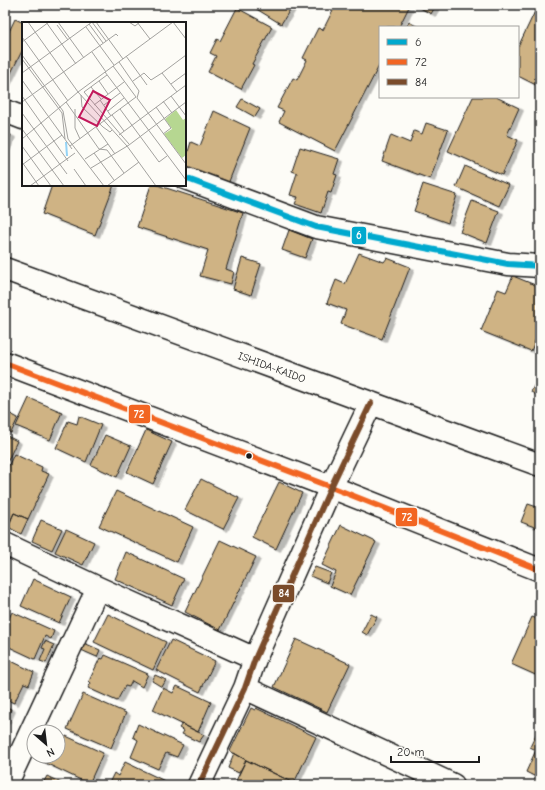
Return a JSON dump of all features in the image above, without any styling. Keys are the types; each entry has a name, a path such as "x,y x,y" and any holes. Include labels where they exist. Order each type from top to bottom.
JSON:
{"street":[{"path":"5,111 22,118"},
{"path":"186,178 316,227 508,264 540,266"},
{"name":"ISHIDA-KAIDO","path":"5,269 540,465"},
{"path":"5,363 331,487 540,570"},
{"path":"199,785 244,688 255,659 331,487 371,403"},
{"path":"5,544 255,659"},
{"path":"6,785 98,588"},
{"path":"244,688 453,785"}],"building":[{"path":"250,5 293,5 281,24"},
{"path":"330,5 410,5 400,26 379,26 379,66 335,151 279,122 284,111 277,108 293,78 297,80 307,60 303,58 318,28 323,30 334,8"},
{"path":"415,5 436,5 431,14"},
{"path":"538,5 540,5 540,87 519,76 519,45"},
{"path":"237,8 272,27 252,64 254,65 241,89 208,72 216,56 210,53 217,39 220,41"},
{"path":"15,19 22,22 22,51 5,85 5,40"},
{"path":"409,22 416,26 407,26"},
{"path":"473,98 498,98 519,108 507,135 518,140 502,175 448,151"},
{"path":"242,99 260,109 255,117 237,107"},
{"path":"214,111 250,128 228,184 186,167 186,158 191,142 200,146"},
{"path":"426,123 448,130 430,179 382,161 391,135 410,143 414,131 422,134"},
{"path":"5,132 11,135 5,149"},
{"path":"300,147 339,159 334,174 337,175 331,193 328,192 321,213 295,204 298,197 290,195 297,173 292,171"},
{"path":"465,166 509,185 499,206 456,187"},
{"path":"423,184 457,195 448,223 414,211"},
{"path":"52,186 114,186 95,235 42,214"},
{"path":"151,186 160,186 243,213 226,269 234,272 231,284 200,276 208,250 137,227"},
{"path":"472,201 499,211 487,243 460,232"},
{"path":"289,230 312,239 305,258 282,250"},
{"path":"359,253 384,262 387,258 410,267 382,339 341,324 346,310 327,303 336,280 345,284"},
{"path":"242,258 261,264 251,295 233,289"},
{"path":"513,276 540,287 540,329 531,351 481,331 498,289 506,292"},
{"path":"535,384 540,386 540,397 531,392"},
{"path":"29,398 62,412 50,440 16,426"},
{"path":"5,411 18,418 11,433 5,430"},
{"path":"79,416 101,425 86,462 56,448 68,421 77,424"},
{"path":"146,430 172,442 153,484 127,472"},
{"path":"5,435 17,441 5,467"},
{"path":"105,435 131,446 117,477 91,465"},
{"path":"14,454 42,467 41,471 49,474 28,519 14,513 9,524 5,522 5,473"},
{"path":"201,479 239,498 223,529 185,510"},
{"path":"279,482 302,493 276,549 252,537"},
{"path":"116,491 193,527 177,562 99,526"},
{"path":"528,504 540,508 540,529 521,522"},
{"path":"14,513 28,519 21,534 8,527"},
{"path":"41,520 62,529 52,550 32,541"},
{"path":"341,525 376,542 350,595 330,586 336,572 322,565"},
{"path":"66,529 94,542 83,565 55,552"},
{"path":"220,540 256,557 220,630 185,612"},
{"path":"126,552 184,579 172,605 115,579"},
{"path":"315,567 331,573 327,583 310,576"},
{"path":"33,579 71,597 59,623 21,606"},
{"path":"12,612 54,631 51,639 45,636 35,659 5,645 5,626"},
{"path":"108,614 166,642 153,670 94,642"},
{"path":"371,614 377,617 367,635 362,632"},
{"path":"532,617 540,620 540,677 511,664"},
{"path":"296,639 350,664 327,712 274,687"},
{"path":"171,640 215,661 200,692 156,670"},
{"path":"45,641 54,645 46,663 40,661 45,649 42,648"},
{"path":"84,643 100,650 97,657 81,650"},
{"path":"105,655 148,674 142,687 132,681 129,687 125,686 117,701 88,688 91,683 89,681 100,658 103,659"},
{"path":"5,658 34,672 29,685 24,683 14,703 5,699"},
{"path":"155,675 166,680 162,687 152,681"},
{"path":"177,686 211,702 198,732 153,710 163,688 173,693"},
{"path":"83,694 126,713 111,748 67,729"},
{"path":"5,706 11,709 5,722"},
{"path":"251,708 255,710 256,708 316,737 294,783 230,751"},
{"path":"138,724 183,745 177,757 166,753 158,769 131,757 138,740 133,737"},
{"path":"182,724 204,735 199,742 182,734 184,731 179,728"},
{"path":"540,726 540,779 526,772 536,750 530,747"},
{"path":"66,736 103,753 89,784 48,764 66,764"},
{"path":"234,753 246,760 239,773 228,768"},
{"path":"246,760 294,783 293,785 234,785"},
{"path":"125,762 173,785 108,785 114,773 118,776"},
{"path":"47,776 65,785 42,785"},
{"path":"392,779 404,785 389,785"}],"transit line":[{"name":"6","path":"186,178 316,227 508,264 540,266"},
{"name":"72","path":"5,363 331,487 540,570"},
{"name":"84","path":"199,785 245,688 255,659 331,487 371,403"}]}
